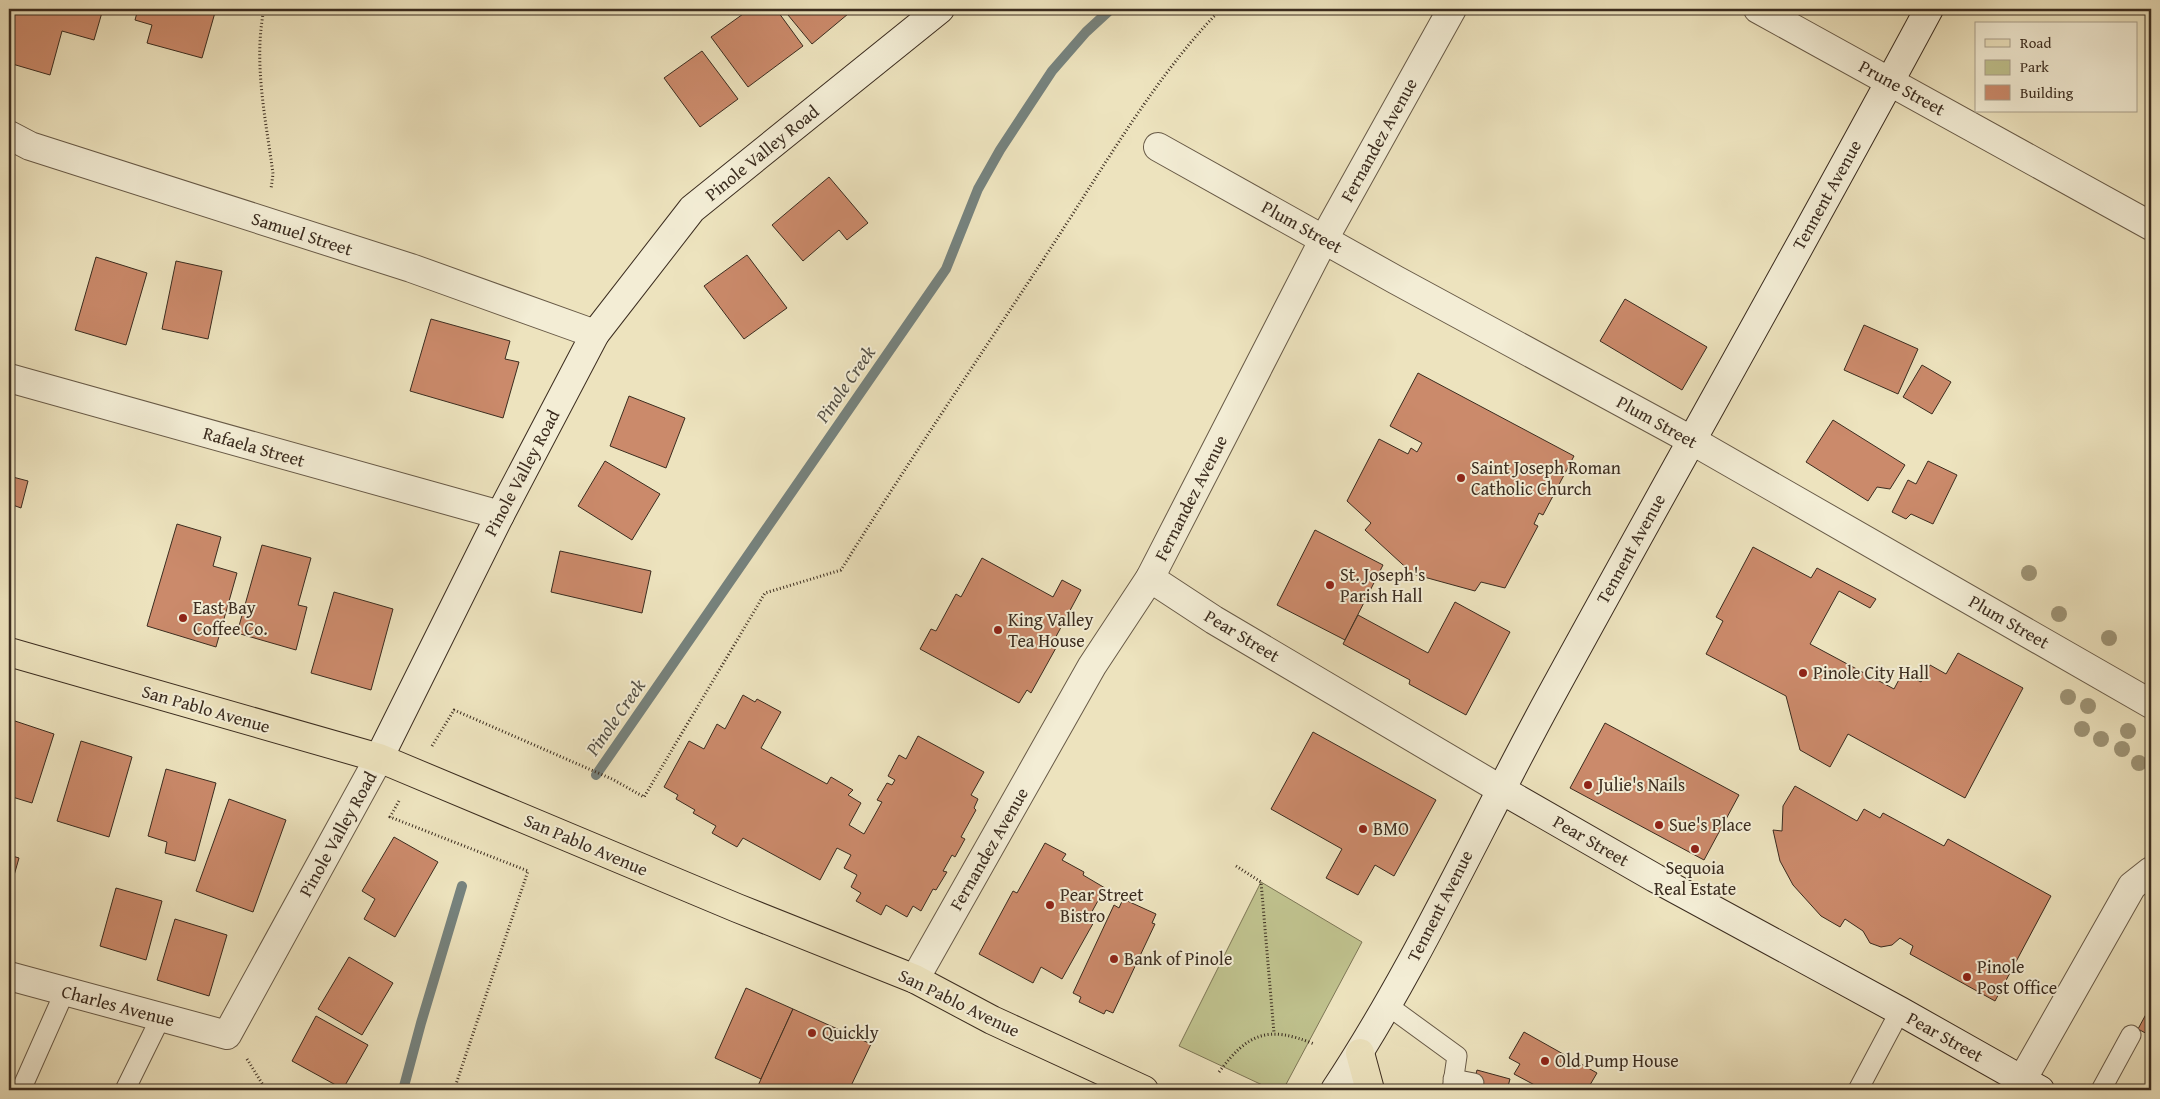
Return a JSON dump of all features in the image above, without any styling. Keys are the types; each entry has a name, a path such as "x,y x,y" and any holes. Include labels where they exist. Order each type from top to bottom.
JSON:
{"main road":[{"name":"San Pablo Avenue","path":"9,652 379,758 915,979 992,1020 1144,1090"},
{"path":"1360,1053 1370,1090"}],"street":[{"name":"Pinole Valley Road","path":"227,1035 379,758 500,515 595,334 692,209 940,9"},
{"name":"Fernandez Avenue","path":"915,979 1092,666 1150,578 1324,239 1452,9"},
{"name":"Prune Street","path":"1758,9 2151,226"},
{"name":"Tennent Avenue","path":"1335,1090 1360,1053 1425,937 1500,789 1929,9"},
{"name":"Samuel Street","path":"9,135 30,146 411,268 595,334"},
{"name":"Plum Street","path":"1158,147 1691,440 2151,704"},
{"name":"Rafaela Street","path":"9,378 500,515"},
{"name":"Pear Street","path":"1150,578 1214,620 1500,789 1655,878 1900,1011 2031,1085"},
{"path":"2031,1085 2132,886 2151,871"},
{"name":"Charles Avenue","path":"9,976 227,1035"}],"lane":[{"path":"21,1090 65,991"},
{"path":"1387,1005 1457,1056 1452,1084 1474,1083"},
{"path":"1858,1090 1900,1011"},
{"path":"125,1090 161,1017"},
{"path":"2101,1090 2131,1035"}],"path":[{"path":"264,9 260,27 260,75 273,174 266,222"},
{"path":"454,1090 528,871 390,817 454,710 612,779 644,797 765,593 841,570 916,450 1126,134 1192,38 1221,9"},
{"path":"1236,866 1261,882 1274,1033"},
{"path":"1219,1072 1242,1045 1274,1033 1294,1036 1314,1044"},
{"path":"227,1035 253,1066 266,1090"}],"green space":[{"path":"1261,882 1362,942 1283,1090 1273,1090 1179,1046"}],"building":[{"path":"9,9 103,9 94,40 62,31 50,75 9,63"},
{"path":"138,9 216,9 202,58 147,43 152,25 135,20"},
{"path":"750,9 776,9 803,46 748,87 711,37"},
{"path":"783,9 854,9 812,44"},
{"path":"702,51 738,99 700,127 664,78"},
{"path":"829,177 868,223 847,240 839,230 803,261 772,225"},
{"path":"747,255 787,308 744,339 704,286"},
{"path":"96,257 147,273 126,345 75,330"},
{"path":"176,261 222,271 208,339 162,329"},
{"path":"1625,299 1707,347 1682,390 1600,341"},
{"path":"431,319 510,341 505,359 519,362 503,418 410,391"},
{"path":"1864,325 1918,349 1898,394 1844,370"},
{"path":"1922,365 1951,382 1932,414 1903,397"},
{"name":"Saint Joseph Roman Catholic Church","path":"1418,373 1574,456 1543,515 1539,513 1534,524 1538,526 1505,588 1481,582 1475,591 1413,574 1365,530 1371,523 1347,501 1379,439 1408,454 1411,448 1417,452 1422,443 1390,426"},
{"path":"629,396 685,418 666,468 610,446"},
{"path":"1833,420 1905,465 1890,489 1877,487 1868,501 1806,462"},
{"path":"605,461 660,494 632,540 578,506"},
{"path":"1928,461 1957,475 1933,524 1911,514 1906,519 1892,512 1908,480 1916,484"},
{"path":"9,476 28,481 21,508 10,504 9,509"},
{"path":"177,524 221,537 213,566 237,573 216,647 147,626"},
{"name":"St. Joseph's Parish Hall","path":"1315,530 1383,565 1345,640 1277,605"},
{"path":"262,545 311,558 298,605 307,607 296,650 237,633"},
{"name":"Pinole City Hall","path":"1753,547 1811,578 1817,568 1876,599 1870,608 1839,591 1810,644 1894,689 1903,672 1921,682 1930,665 1946,674 1958,653 2023,688 1965,798 1848,734 1830,767 1800,750 1786,696 1706,654 1723,621 1716,617"},
{"path":"560,551 651,571 642,613 551,592"},
{"name":"King Valley Tea House","path":"982,558 1053,597 1062,580 1081,590 1052,644 1057,646 1031,693 1027,690 1019,703 920,649 931,629 936,631 956,594 961,597"},
{"path":"334,592 393,609 371,690 311,673"},
{"path":"1455,602 1510,632 1466,715 1409,684 1410,680 1343,644 1358,615 1428,653"},
{"path":"743,695 755,702 757,699 781,712 761,748 827,784 831,777 853,790 848,795 861,803 849,825 864,834 882,802 877,800 887,783 892,785 895,780 888,776 899,755 906,759 918,736 984,772 971,795 978,799 974,808 976,810 961,837 965,839 955,857 952,855 943,871 947,872 936,890 933,889 921,911 913,906 907,917 886,905 881,915 856,901 861,893 851,887 857,875 844,868 851,855 837,848 820,880 743,838 737,847 712,833 716,826 693,813 695,810 676,799 678,795 664,787 689,741 704,749 717,724 725,729"},
{"path":"9,719 54,734 32,803 9,796"},
{"path":"1605,723 1739,795 1704,860 1570,788"},
{"name":"BMO","path":"1313,732 1436,800 1394,876 1375,865 1358,895 1326,878 1342,849 1271,809"},
{"path":"81,741 132,757 109,837 57,821"},
{"path":"166,769 216,783 195,861 165,853 167,842 148,836"},
{"path":"1795,786 1857,821 1864,809 1880,818 1883,813 1944,846 1948,839 2051,896 1995,1001 1910,954 1913,946 1900,938 1892,945 1881,947 1870,943 1863,931 1845,919 1840,927 1821,916 1793,885 1780,861 1773,830 1782,831 1783,806"},
{"path":"229,799 286,820 253,912 196,891"},
{"path":"394,837 438,862 395,937 364,919 375,899 362,891"},
{"name":"Pear Street Bistro","path":"1045,843 1066,854 1062,860 1084,872 1083,875 1105,888 1089,917 1095,920 1062,979 1041,967 1033,983 979,954 1013,891 1017,893"},
{"path":"9,855 19,858 13,879 9,877"},
{"path":"116,888 162,901 146,960 100,946"},
{"name":"Bank of Pinole","path":"1123,899 1156,914 1152,923 1155,924 1113,1013 1106,1010 1104,1014 1079,1002 1081,997 1073,993 1114,905 1119,908"},
{"path":"175,919 227,935 209,996 157,980"},
{"path":"349,957 393,983 362,1035 318,1009"},
{"path":"746,988 793,1009 761,1079 715,1058"},
{"path":"2151,1005 2151,1036 2138,1029"},
{"path":"793,1009 871,1044 849,1090 756,1090"},
{"path":"316,1016 368,1045 343,1089 292,1061"},
{"name":"Old Pump House","path":"1524,1032 1597,1073 1587,1090 1544,1090 1514,1074 1520,1064 1509,1058"},
{"path":"1477,1070 1510,1079 1507,1090 1472,1090"}],"waterway":[{"name":"Pinole Creek","path":"596,775 946,269 978,189 1000,150 1052,71 1086,32 1111,9"},
{"name":"Pinole Creek","path":"403,1090 462,886"}],"place":[{"name":"Saint Joseph Roman Catholic Church","path":"1461,478"},
{"name":"St. Joseph's Parish Hall","path":"1330,585"},
{"name":"East Bay Coffee Co.","path":"183,618"},
{"name":"King Valley Tea House","path":"998,630"},
{"name":"Pinole City Hall","path":"1803,673"},
{"name":"Julie's Nails","path":"1588,785"},
{"name":"Sue's Place","path":"1659,825"},
{"name":"BMO","path":"1363,829"},
{"name":"Sequoia Real Estate","path":"1695,849"},
{"name":"Pear Street Bistro","path":"1050,905"},
{"name":"Bank of Pinole","path":"1114,959"},
{"name":"Pinole Post Office","path":"1967,977"},
{"name":"Quickly","path":"812,1033"},
{"name":"Old Pump House","path":"1545,1061"}]}
